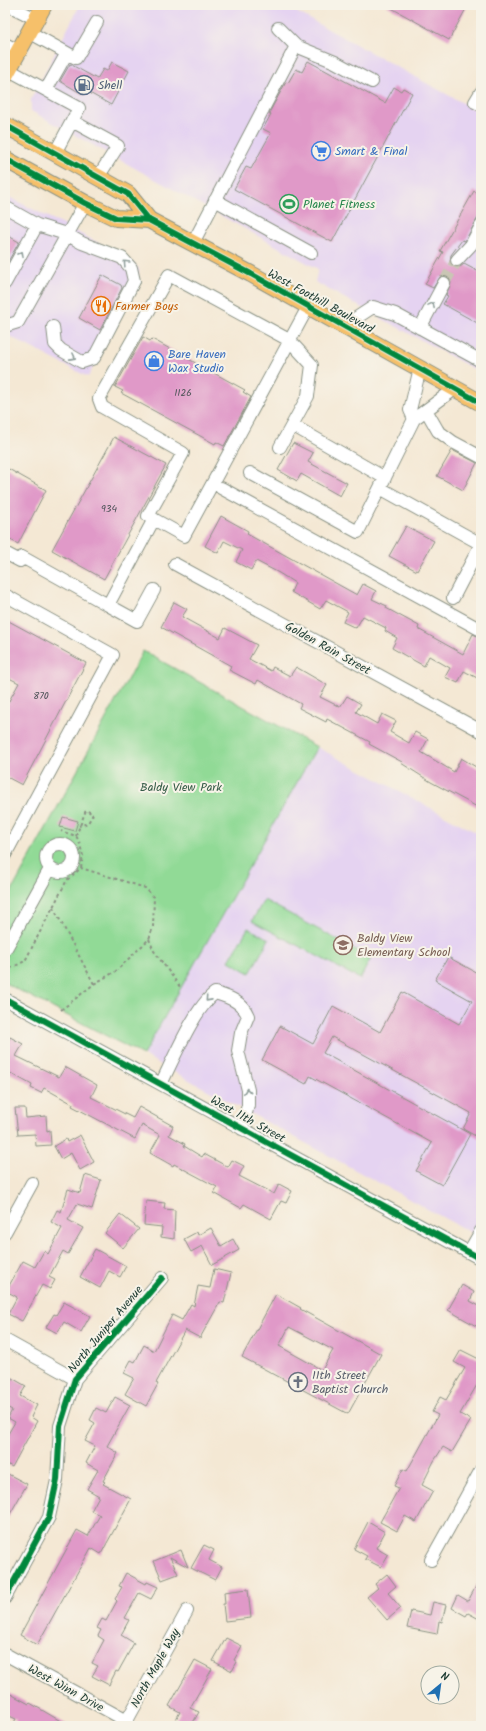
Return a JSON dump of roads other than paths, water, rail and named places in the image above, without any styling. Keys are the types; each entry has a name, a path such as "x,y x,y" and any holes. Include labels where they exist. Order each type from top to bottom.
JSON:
{"main road":[{"path":"7,73 12,47 33,26 44,5"},
{"name":"West Foothill Boulevard","path":"5,125 128,194 149,220 344,326 481,403"},
{"name":"West Foothill Boulevard","path":"5,159 85,203 116,218 149,220"}],"street":[{"path":"8,5 67,53 76,58 97,22"},
{"path":"278,28 296,46 335,62 372,82"},
{"path":"193,243 296,46"},
{"path":"46,90 67,53"},
{"path":"7,73 46,90 78,108 54,153"},
{"path":"481,92 475,102 481,106"},
{"path":"72,121 118,146 98,177"},
{"path":"215,200 311,253"},
{"path":"5,326 18,322 66,234 85,203"},
{"path":"5,207 37,225 66,234 82,243 122,258 131,268 134,281 94,358 82,362 61,350 55,344 53,327"},
{"path":"5,283 37,225"},
{"path":"457,260 471,245 481,226"},
{"path":"280,447 308,396 312,365 289,340 169,275 99,398 102,407 183,453 148,516 184,536 289,340 308,307"},
{"path":"420,328 444,283"},
{"path":"344,326 373,307 395,314 481,361"},
{"path":"414,418 410,410 420,368"},
{"path":"250,473 358,532 414,418 456,388"},
{"path":"426,410 438,431 453,442 481,457"},
{"path":"292,425 481,544 453,598"},
{"path":"221,488 481,630"},
{"path":"108,605 154,519"},
{"path":"5,553 21,559 137,621 154,590"},
{"name":"Golden Rain Street","path":"175,564 481,732"},
{"path":"5,595 112,655 5,855"},
{"path":"5,950 50,869"},
{"path":"161,1084 193,1021 207,998 214,993 230,997 245,1008 248,1016 241,1033 238,1051 248,1090 248,1105 242,1129"},
{"name":"West 11th Street","path":"5,999 481,1259"},
{"path":"5,1232 32,1183"},
{"path":"469,1252 481,1231"},
{"name":"North Juniper Avenue","path":"5,1598 49,1518 57,1480 60,1426 75,1379 162,1278"},
{"path":"5,1340 75,1379"},
{"path":"431,1560 481,1470"},
{"name":"North Maple Way","path":"125,1723 187,1611"},
{"name":"West Winn Drive","path":"5,1654 125,1723"}],"tunnel":[{"path":"444,283 457,260"}],"place":[{"name":"Shell","path":"84,85"},
{"name":"Smart & Final","path":"321,151"},
{"name":"Planet Fitness","path":"289,204"},
{"name":"Farmer Boys","path":"101,306"},
{"name":"Bare Haven Wax Studio","path":"154,361"},
{"name":"Baldy View Elementary School","path":"343,945"},
{"name":"11th Street Baptist Church","path":"298,1382"}],"park label":[{"name":"Baldy View Park","path":"181,787"}]}
